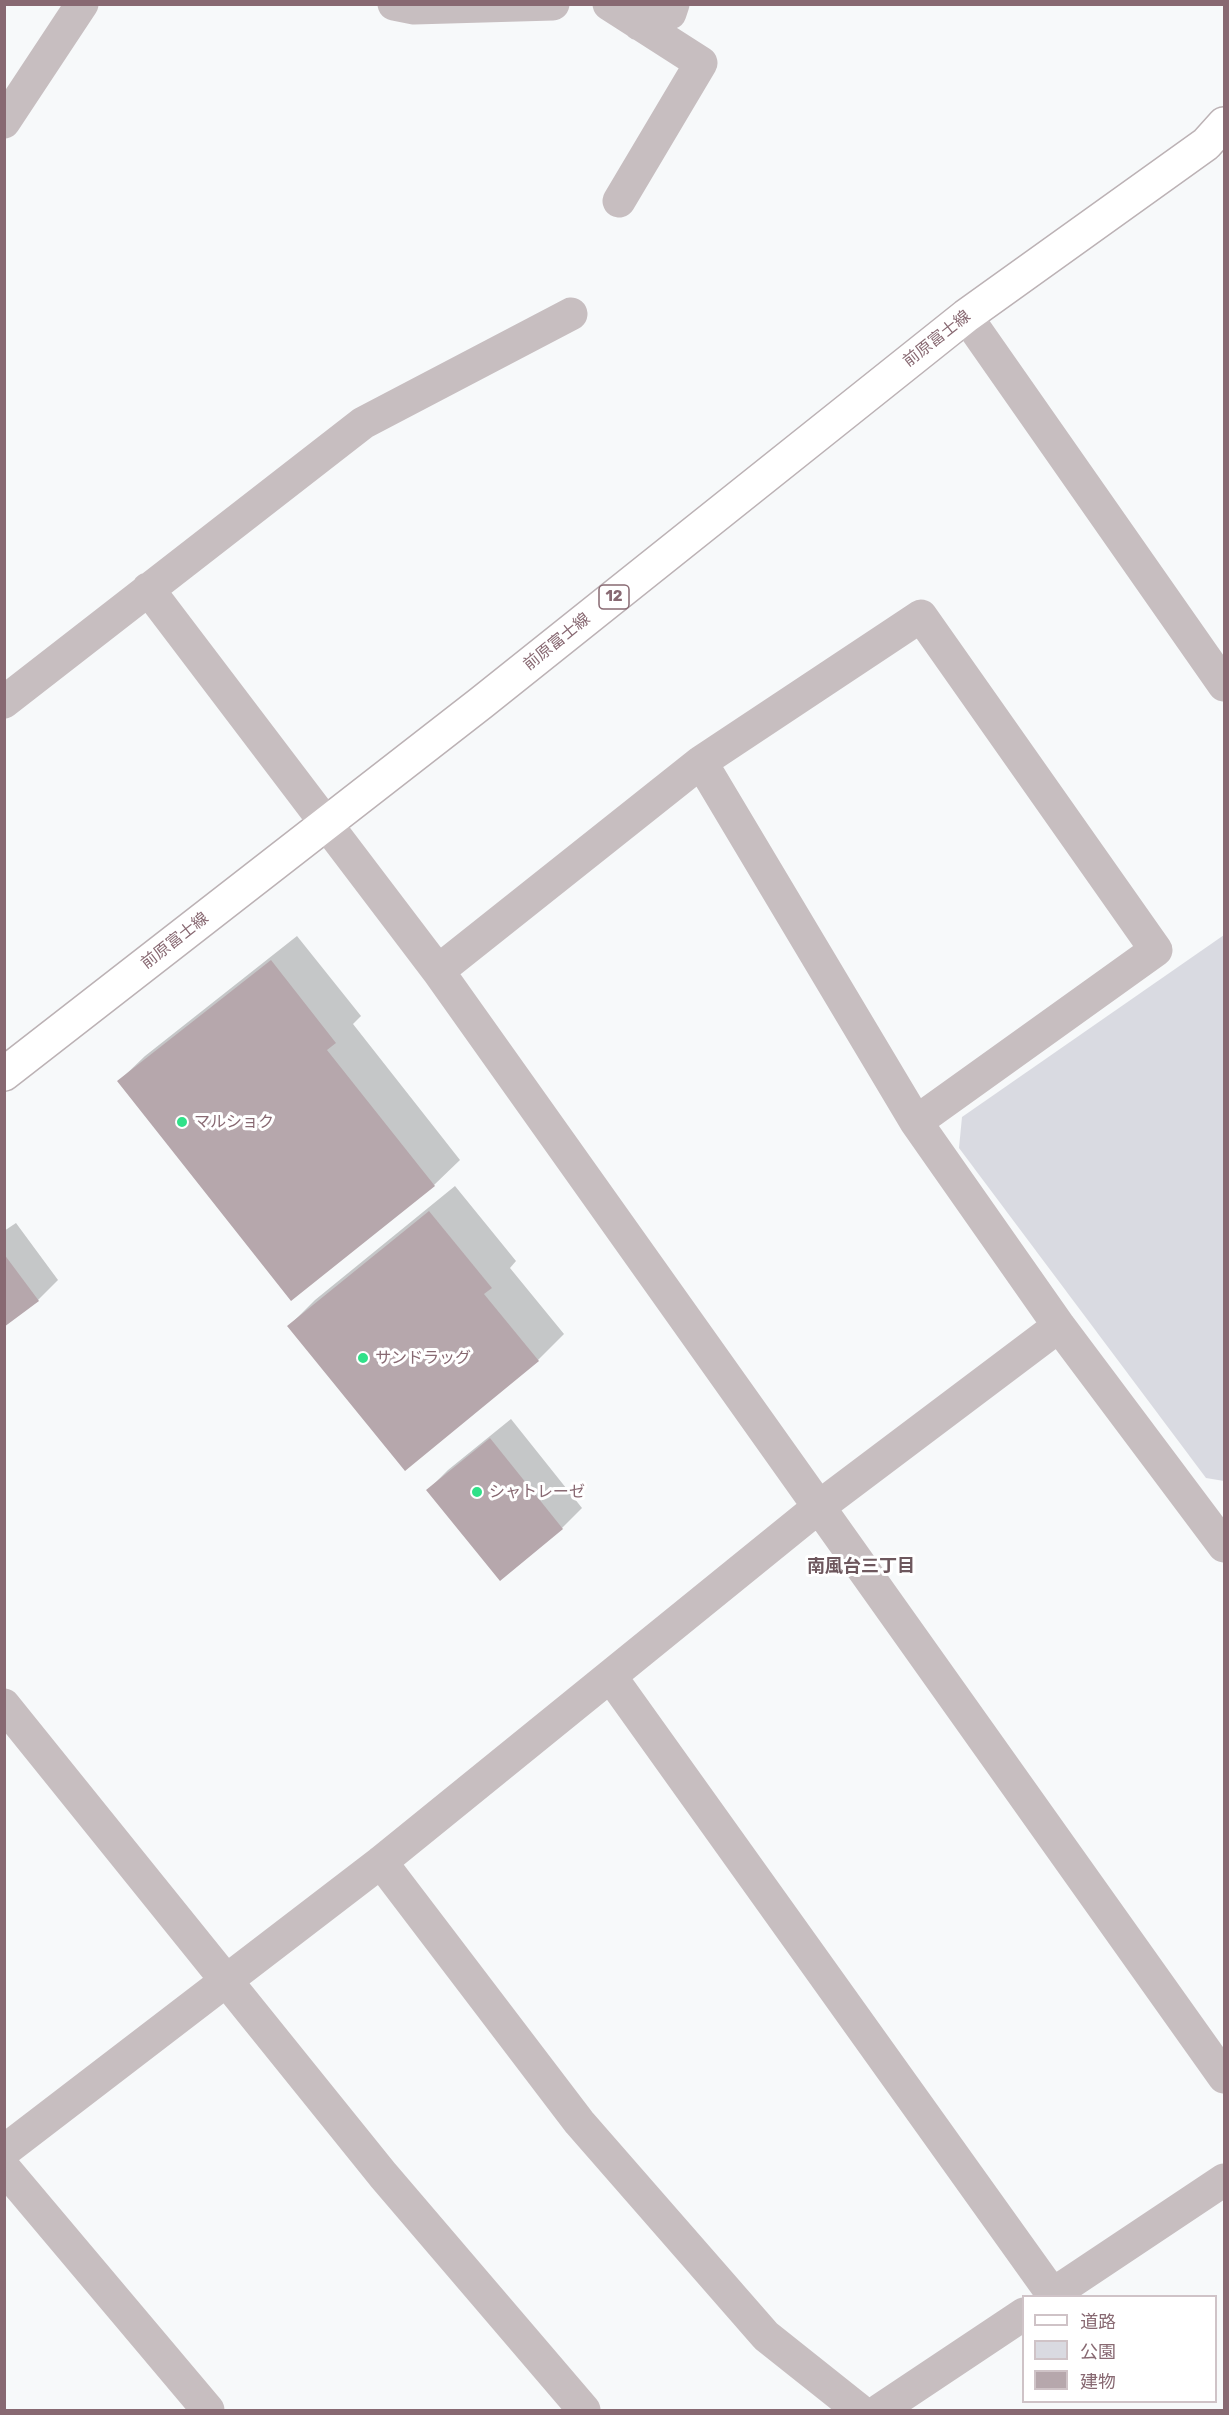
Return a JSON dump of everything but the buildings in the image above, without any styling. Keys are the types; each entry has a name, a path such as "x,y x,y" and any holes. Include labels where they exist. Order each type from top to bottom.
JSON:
{"main road":[{"name":"前原富士線","path":"4,1074 326,824 966,316 1206,144 1224,124"}],"street":[{"path":"4,122 82,4"},
{"path":"394,4 414,8 553,4"},
{"path":"609,4 701,63 619,201"},
{"path":"639,24 670,13 673,4"},
{"path":"4,702 363,423 571,314"},
{"path":"966,316 1224,685"},
{"path":"148,589 438,971 1224,2077"},
{"path":"438,971 701,762 921,616 1156,950 916,1122"},
{"path":"701,762 916,1122 1059,1326 1220,1529"},
{"path":"4,2151 381,1862 820,1506 1059,1326"},
{"path":"611,1677 1050,2295"},
{"path":"4,1705 383,2175 584,2410"},
{"path":"381,1862 587,2131 766,2336 859,2410"},
{"path":"4,2168 208,2410"},
{"path":"1052,2295 1224,2180"},
{"path":"880,2410 1022,2315"}],"green space":[{"path":"1224,935 1224,1481 1206,1478 959,1148 962,1117"}],"place":[{"name":"マルショク","path":"182,1122"},
{"name":"サンドラッグ","path":"363,1358"},
{"name":"シャトレーゼ","path":"477,1492"}],"district":[{"name":"南風台三丁目","path":"861,1567"}]}
